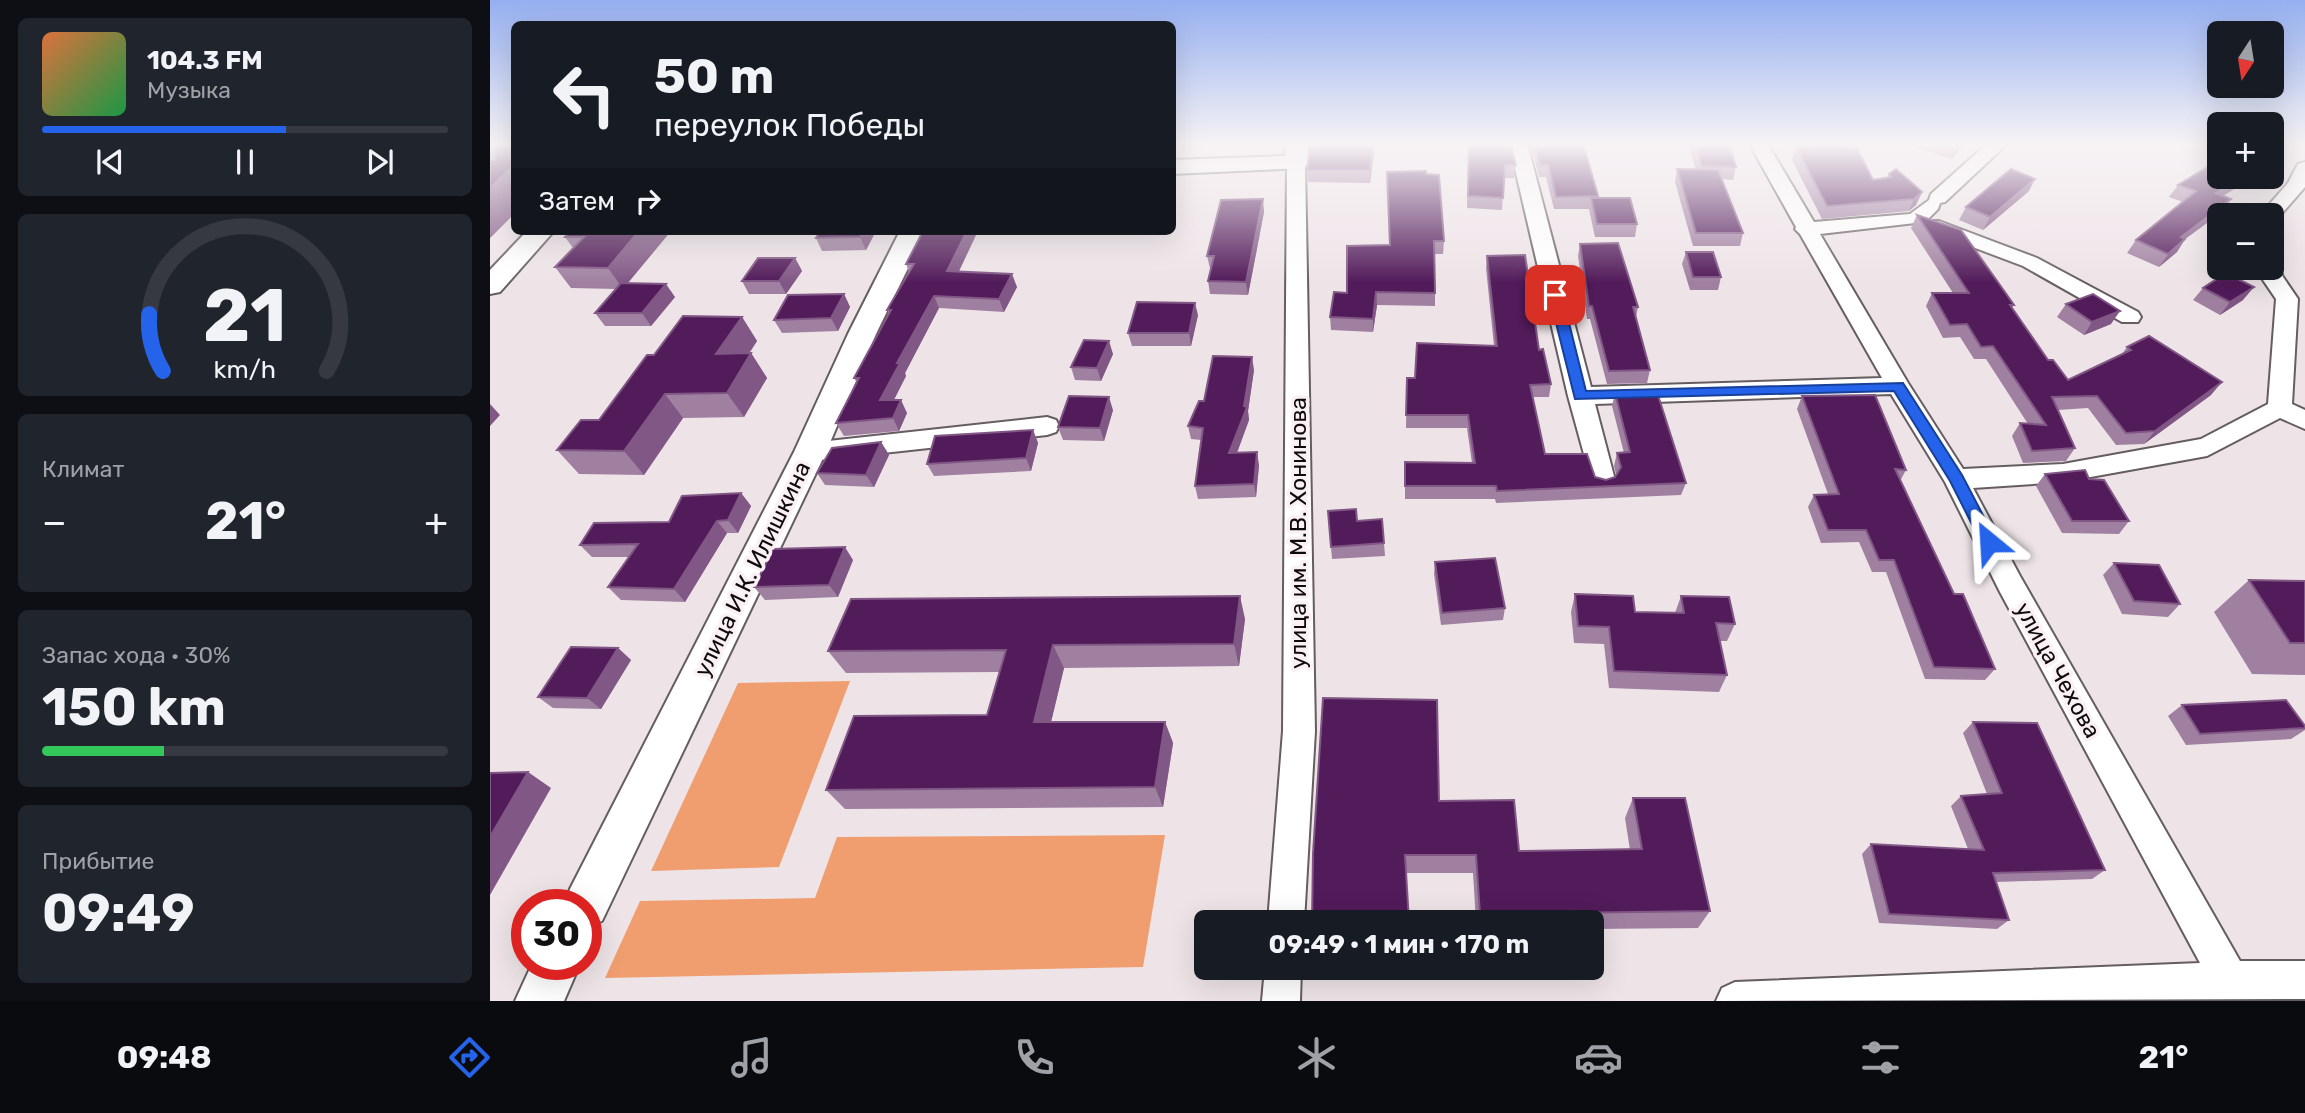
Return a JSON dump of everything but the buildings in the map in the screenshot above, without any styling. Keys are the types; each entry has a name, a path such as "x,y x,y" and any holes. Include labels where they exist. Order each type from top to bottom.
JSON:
{"street":[{"name":"улица им. М.В. Хонинова","path":"1287,910 1299,731 1296,190"},
{"path":"1529,190 1602,480"},
{"name":"улица Чехова","path":"1784,190 1898,386 1956,479 2010,584 2230,980"},
{"path":"1805,229 1928,207 1947,190"},
{"path":"2281,203 2293,190"},
{"path":"1928,207 2130,317"},
{"path":"490,286 537,235"},
{"name":"улица И.К. Илишкина","path":"594,889 810,452 862,334 910,235"},
{"path":"2275,280 2296,302 2280,408"},
{"path":"1580,396 1898,386"},
{"path":"2280,408 2305,420"},
{"path":"1956,479 2063,473 2207,447 2280,408"},
{"path":"810,452 1047,426"},
{"path":"539,1001 549,980"},
{"path":"1281,1001 1282,980"},
{"path":"1735,1001 2136,994 2230,980 2305,980"}],"shaded area":[{"path":"850,681 779,867 651,871 738,683"},
{"path":"1165,835 1143,967 605,978 640,901 815,898 837,837"}],"route":[{"path":"1555,295 1580,396 1898,386 1956,479 1989,542"}]}
